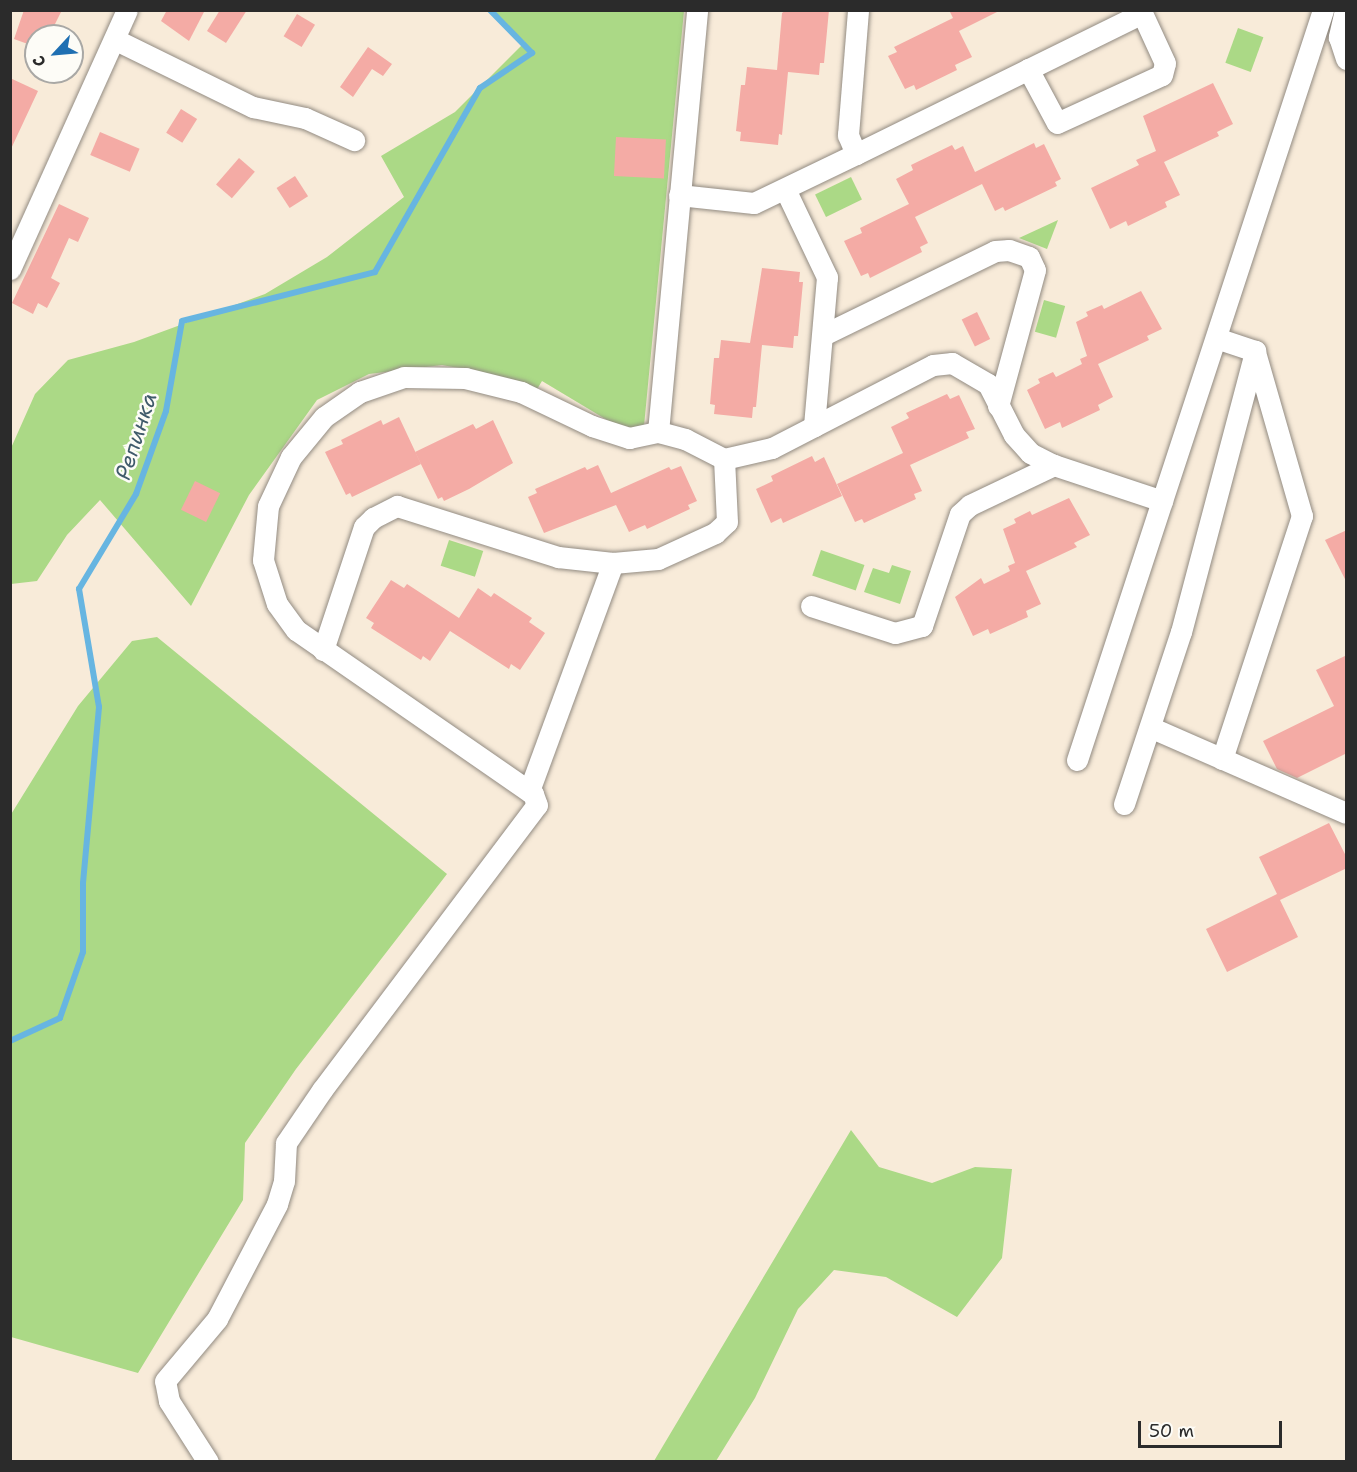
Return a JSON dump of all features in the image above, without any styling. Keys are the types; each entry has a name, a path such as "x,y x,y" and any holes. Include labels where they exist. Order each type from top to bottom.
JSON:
{"street":[{"path":"10,269 116,40 126,10"},
{"path":"658,432 697,10"},
{"path":"856,154 848,135 858,10"},
{"path":"1077,760 1323,10"},
{"path":"1344,10 1339,37 1347,58"},
{"path":"680,195 754,203 1141,12 1165,63 1162,75 1057,123 1028,69"},
{"path":"116,40 253,108 305,118 354,140"},
{"path":"785,189 827,277 814,426"},
{"path":"823,335 994,251 1009,250 1029,257 1035,270 999,406"},
{"path":"1216,338 1255,351"},
{"path":"1124,804 1181,632 1255,351"},
{"path":"1222,759 1302,516 1255,351"},
{"path":"208,1461 169,1401 165,1381 217,1319 277,1204 284,1181 286,1143 322,1090 534,811 537,800 529,790 296,630 277,604 263,560 268,506 291,457 324,417 360,392 404,377 465,378 521,393 592,426 629,438 658,432 685,439 723,459 772,448 933,365 952,363 972,371 988,384 999,406 1030,453 1054,465 1162,501"},
{"path":"324,650 364,527 373,518 397,506 558,557 613,563 658,559 722,529 728,513 723,459"},
{"path":"812,606 895,633 922,626 960,514 970,505 1054,465"},
{"path":"529,790 613,563"},
{"path":"1150,727 1347,813"}],"green space":[{"path":"491,11 684,11 644,426 627,432 542,381 536,391 491,374 442,365 369,374 317,400 249,495 191,606 100,500 67,535 37,581 11,584 11,448 35,394 68,360 134,342 265,294 327,257 404,197 381,156 455,112 525,42"},
{"path":"1238,28 1263,37 1251,72 1225,63"},
{"path":"851,177 862,199 826,217 815,195"},
{"path":"1058,220 1047,249 1019,238"},
{"path":"1044,300 1065,306 1056,338 1035,332"},
{"path":"449,540 483,551 475,577 441,566"},
{"path":"821,550 864,565 856,591 812,576"},
{"path":"892,565 911,571 900,604 864,592 873,568 889,573"},
{"path":"157,637 447,874 296,1069 245,1143 243,1200 138,1373 11,1337 10,816 78,706 132,641"},
{"path":"851,1130 879,1167 932,1183 975,1167 1012,1169 1002,1258 957,1317 886,1277 834,1270 798,1309 755,1398 716,1461 654,1461"}],"building":[{"path":"24,10 62,10 55,24 24,24 24,43 14,39"},
{"path":"167,10 205,10 189,41 161,21"},
{"path":"220,10 247,10 226,43 207,31"},
{"path":"786,10 829,10 824,63 820,63 819,75 788,72 782,135 779,134 778,145 740,141 741,132 736,131 741,85 745,85 747,67 777,70 782,13"},
{"path":"949,10 1001,10 959,31 972,57 955,65 957,70 916,90 914,85 905,89 888,56 897,52 894,47 953,18"},
{"path":"297,14 315,25 302,47 284,36"},
{"path":"368,47 392,64 383,76 372,69 353,97 340,87"},
{"path":"10,78 38,91 10,151"},
{"path":"1213,83 1233,124 1217,132 1219,136 1164,162 1180,195 1165,202 1167,207 1128,226 1126,221 1110,229 1091,188 1139,165 1136,160 1156,151 1143,116"},
{"path":"181,109 197,119 182,143 166,133"},
{"path":"100,132 140,149 130,172 90,155"},
{"path":"616,137 666,140 664,179 614,176"},
{"path":"1034,143 1036,148 1044,144 1061,179 1055,182 1057,186 1005,211 1003,207 995,211 982,184 915,217 928,243 920,247 922,252 870,278 868,273 861,276 844,241 862,233 860,228 909,204 896,179 913,170 911,165 952,145 955,150 963,146 975,172"},
{"path":"239,158 255,172 232,198 216,184"},
{"path":"295,176 308,196 290,208 277,188"},
{"path":"59,204 89,218 78,242 69,238 51,278 60,283 47,308 38,303 33,314 12,303"},
{"path":"762,268 800,272 799,282 803,282 798,336 794,336 793,348 762,345 756,407 753,407 752,418 714,414 715,405 710,404 714,358 719,358 721,340 750,343"},
{"path":"1141,291 1162,329 1147,336 1149,340 1098,364 1113,397 1098,405 1100,410 1062,428 1060,422 1045,429 1027,390 1040,383 1038,379 1053,372 1056,377 1082,364 1080,359 1087,356 1076,322 1088,316 1086,312 1102,305 1104,309"},
{"path":"977,312 990,339 975,346 962,319"},
{"path":"947,394 950,399 959,395 975,429 966,432 969,438 910,465 922,491 914,494 916,499 864,523 862,519 855,522 837,484 903,453 891,427 909,418 906,413"},
{"path":"399,417 421,464 352,497 350,493 346,495 325,452 343,444 341,440 381,420 383,425"},
{"path":"493,420 513,463 444,501 442,497 438,499 415,452 473,424 476,429"},
{"path":"812,456 815,462 824,457 842,496 783,523 781,518 771,523 756,489 773,481 771,476"},
{"path":"598,465 611,493 669,467 671,470 681,466 697,501 688,505 690,509 647,529 645,525 629,532 616,505 544,533 528,497 537,493 535,489 585,467 587,470"},
{"path":"195,481 220,493 206,522 181,510"},
{"path":"1069,498 1090,535 1074,543 1077,547 1026,571 1041,604 1026,611 1028,617 990,634 988,629 973,636 955,597 981,578 984,584 1010,571 1008,566 1015,563 1003,529 1016,523 1014,519 1030,511 1032,515"},
{"path":"1347,530 1347,583 1325,540"},
{"path":"391,580 404,588 407,584 459,618 478,588 491,597 494,593 532,618 529,622 545,633 520,670 511,664 509,669 450,631 430,661 423,656 421,660 371,628 374,623 366,618"},
{"path":"1347,655 1347,753 1297,778 1277,769 1263,741 1334,706 1316,670"},
{"path":"1329,823 1347,858 1347,868 1280,900 1298,937 1227,972 1206,929 1277,894 1259,857"}],"waterway":[{"name":"Репинка","path":"10,1041 60,1018 83,952 83,883 99,707 79,589 136,494 166,411 182,321 375,272 480,88 532,53 490,10"}]}
